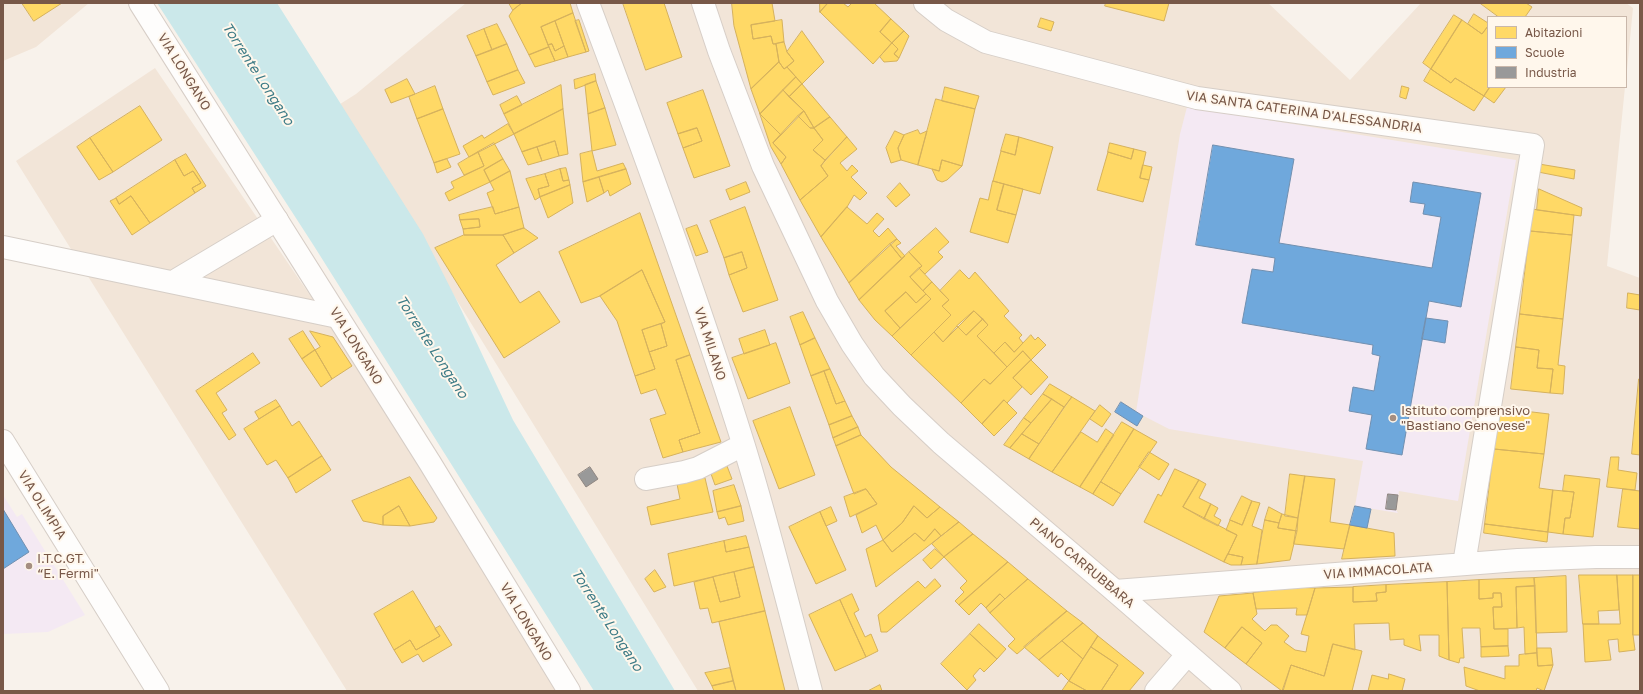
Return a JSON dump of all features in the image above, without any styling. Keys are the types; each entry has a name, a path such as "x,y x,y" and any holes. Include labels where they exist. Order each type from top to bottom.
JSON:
{"street":[{"name":"VIA LONGANO","path":"140,3 430,463 569,691"},
{"name":"VIA MILANO","path":"588,3 683,262 743,445 766,520 811,691"},
{"name":"PIANO CARRUBBARA","path":"703,3 719,51 763,166 828,301 849,338 874,376 902,406 975,472 1230,691"},
{"name":"VIA SANTA CATERINA D'ALESSANDRIA","path":"924,3 946,20 986,42 1197,98 1533,145 1464,564"},
{"path":"173,282 277,220"},
{"path":"3,247 338,317"},
{"name":"VIA OLIMPIA","path":"3,441 158,691"},
{"path":"646,479 673,475 698,468 743,445"},
{"name":"VIA IMMACOLATA","path":"1115,591 1518,560 1596,556 1640,557"},
{"path":"1156,691 1187,655"}],"shaded area":[{"path":"3,3 89,3 36,47 3,61"},
{"path":"466,3 1268,3 1350,80 1421,3 1626,3 1633,8 1627,70 1627,16 1487,16 1487,88 1625,88 1607,266 1640,278 1640,691 698,691 337,106 356,94"},
{"path":"155,68 395,420 557,691 347,691 16,161"},
{"path":"1187,107 1516,160 1458,501 1399,491 1396,510 1398,513 1355,506 1363,461 1169,429 1136,412 1180,134"},
{"name":"I.T.C.GT. “E. Fermi\"","path":"3,495 17,517 22,514 85,615 48,632 3,634"}],"water":[{"name":"Torrente Longano","path":"157,3 277,3 423,234 457,301 513,420 675,691 594,691 314,246"}],"building: Abitazioni":[{"path":"22,3 62,3 34,21"},
{"path":"509,3 522,3 513,10"},
{"path":"522,3 570,3 573,13 541,27 549,47 529,55 509,16 513,10"},
{"path":"623,3 664,3 682,57 646,70"},
{"path":"732,3 772,3 775,21 751,25 753,39 771,36 773,44 776,44 779,62 751,89 734,26"},
{"path":"820,3 828,3 820,12"},
{"path":"828,3 843,3 848,7 852,3 874,3 891,19 880,32 892,43 873,64 820,12"},
{"path":"1106,3 1169,3 1164,21 1105,6"},
{"path":"1480,3 1526,3 1532,7 1526,16 1498,16"},
{"path":"573,13 586,52 568,57 555,21"},
{"path":"1474,14 1487,22 1487,27 1482,34 1468,24"},
{"path":"1454,15 1462,20 1431,69 1423,63"},
{"path":"1041,18 1054,22 1051,31 1038,27"},
{"path":"891,19 904,31 892,43 880,32"},
{"path":"579,20 589,51 586,52 575,21"},
{"path":"782,20 784,42 773,44 771,36 753,39 751,25"},
{"path":"1462,20 1482,34 1487,27 1487,88 1489,88 1484,96 1455,78 1451,83 1431,69"},
{"path":"555,21 564,46 555,51 552,44 548,45 541,27"},
{"path":"497,24 507,44 492,50 484,29"},
{"path":"484,29 492,50 476,56 467,36"},
{"path":"802,31 824,62 802,84 787,67 794,61 787,52"},
{"path":"904,31 909,36 899,58 894,54 898,49 892,43"},
{"path":"784,42 787,52 794,61 784,69 779,62 776,44"},
{"path":"892,43 898,49 894,54 899,58 897,61 884,62 880,57"},
{"path":"507,44 518,70 487,82 476,56"},
{"path":"552,44 555,51 564,46 568,57 555,61 548,45"},
{"path":"549,47 555,61 535,67 529,55"},
{"path":"779,62 784,69 787,67 796,77 760,114 751,89"},
{"path":"1431,69 1451,83 1455,78 1484,96 1474,111 1424,81"},
{"path":"518,70 525,83 493,95 487,82"},
{"path":"595,74 596,81 575,89 574,80"},
{"path":"796,77 802,84 789,97 783,90"},
{"path":"407,79 415,94 391,103 385,90"},
{"path":"596,81 605,108 588,114 585,85"},
{"path":"802,84 830,117 814,128 804,111 789,97"},
{"path":"561,85 563,109 514,134 504,114"},
{"path":"435,86 443,109 417,119 409,97"},
{"path":"1402,86 1409,88 1406,99 1400,97"},
{"path":"945,87 979,96 975,109 942,101"},
{"path":"1489,88 1505,88 1494,103 1484,96"},
{"path":"703,90 730,166 694,178 683,148 702,141 697,128 678,134 667,103"},
{"path":"783,90 804,111 781,135 760,114"},
{"path":"517,96 522,105 504,114 500,105"},
{"path":"936,99 975,109 962,166 942,160 939,171 918,165"},
{"path":"140,106 162,140 113,172 90,138"},
{"path":"605,108 616,145 592,151 588,114"},
{"path":"443,109 460,154 434,163 417,119"},
{"path":"563,109 568,154 559,156 555,141 522,152 514,134"},
{"path":"804,111 814,128 810,128 798,116"},
{"path":"760,114 781,135 773,143 786,157 781,164 771,147"},
{"path":"798,116 810,128 814,128 823,140 813,150 825,160 821,166 828,176 800,200 781,164 786,157 773,143"},
{"path":"830,117 847,137 825,160 813,150 823,140 814,128"},
{"path":"508,124 514,134 469,157 463,146 482,135 484,138"},
{"path":"697,128 702,141 683,148 678,134"},
{"path":"918,130 920,134 927,131 918,165 901,160 898,148 904,135"},
{"path":"895,131 904,135 898,148 901,160 891,163 886,148"},
{"path":"1006,134 1019,137 1015,155 1001,151"},
{"path":"847,137 857,149 840,163 847,171 852,165 858,171 851,177 867,193 860,200 854,195 847,207 821,237 800,200 828,176 821,166"},
{"path":"1019,137 1053,147 1040,194 993,181 1001,151 1015,155"},
{"path":"90,138 113,172 99,180 77,147"},
{"path":"555,141 559,156 542,161 537,147"},
{"path":"494,143 503,159 484,170 490,182 449,201 445,193 454,188 451,182 484,166 478,152"},
{"path":"1110,143 1134,149 1131,159 1108,152"},
{"path":"537,147 542,161 528,165 522,152"},
{"path":"1134,149 1146,152 1140,178 1149,180 1143,202 1097,190 1108,152 1131,159"},
{"path":"592,151 597,171 623,163 626,169 583,182 580,154"},
{"path":"478,152 484,166 464,175 458,164"},
{"path":"186,154 206,186 195,193 192,188 201,183 193,171 184,176 175,160"},
{"path":"447,159 451,167 437,173 434,163"},
{"path":"503,159 510,171 490,182 484,170"},
{"path":"175,160 184,176 193,171 201,183 192,188 195,193 150,223 131,196 119,204 116,198"},
{"path":"942,160 962,166 947,180 942,182 937,180 932,169 939,171"},
{"path":"1539,164 1575,170 1574,179 1538,172"},
{"path":"1143,165 1152,167 1149,180 1140,178"},
{"path":"566,168 569,180 563,181 560,169"},
{"path":"560,169 563,181 569,180 570,185 540,197 538,189 549,186 545,174"},
{"path":"626,169 631,184 610,196 608,190 604,193 599,177"},
{"path":"510,171 519,207 495,214 487,193 494,190 490,182"},
{"path":"545,174 549,186 538,189 540,197 535,200 526,179"},
{"path":"599,177 604,193 587,202 583,182"},
{"path":"993,181 1004,184 997,210 1016,215 1008,243 970,232 980,198 988,200"},
{"path":"746,182 750,192 730,200 726,190"},
{"path":"900,183 910,195 896,207 887,197"},
{"path":"1004,184 1023,189 1016,215 997,210"},
{"path":"570,185 573,203 548,218 540,197"},
{"path":"1539,189 1582,208 1581,216 1537,210"},
{"path":"131,196 150,223 132,235 110,201 116,198 119,204"},
{"path":"493,207 495,214 519,207 524,228 503,235 464,235 463,229 480,227 479,219 460,220 459,215"},
{"path":"745,207 778,300 743,312 729,275 747,268 742,252 724,258 710,221"},
{"path":"847,207 867,224 877,213 884,219 873,231 879,237 888,228 897,239 849,283 821,237"},
{"path":"1532,209 1574,215 1572,235 1530,231"},
{"path":"640,213 690,355 676,360 700,433 679,440 683,452 663,458 650,419 666,414 656,389 641,394 635,376 655,369 649,352 667,346 661,324 665,322 642,270 600,296 581,303 559,252"},
{"path":"479,219 480,227 463,229 460,220"},
{"path":"697,225 708,252 696,256 686,229"},
{"path":"524,228 538,238 514,253 503,235"},
{"path":"936,228 949,242 938,252 943,257 925,274 919,268 922,266 909,252"},
{"path":"1530,231 1572,235 1563,319 1520,314"},
{"path":"464,235 503,235 514,253 496,265 520,303 539,291 560,322 504,358 435,248"},
{"path":"897,239 901,243 896,246 905,256 902,259 890,244"},
{"path":"890,244 902,259 859,300 849,283"},
{"path":"742,252 747,268 729,275 724,258"},
{"path":"909,252 922,266 910,277 926,294 916,303 906,292 885,311 900,328 892,336 875,320 859,300"},
{"path":"919,268 932,282 923,291 910,277"},
{"path":"642,270 665,322 642,330 655,369 635,376 617,321 600,296"},
{"path":"960,270 969,279 975,272 1009,311 1004,316 1022,335 1019,338 1023,343 1014,352 1005,342 994,353 977,336 988,325 974,311 943,342 934,332 951,315 942,306 949,300 940,291"},
{"path":"932,282 949,300 942,306 951,315 911,355 892,336 931,299 923,291"},
{"path":"906,292 916,303 926,294 931,299 900,328 885,311"},
{"path":"1628,293 1640,295 1640,310 1627,308"},
{"path":"974,311 983,319 966,335 957,326"},
{"path":"803,312 815,338 800,345 790,317"},
{"path":"1520,314 1563,319 1558,365 1565,366 1563,394 1550,393 1553,369 1537,368 1539,350 1516,347"},
{"path":"983,319 988,325 977,336 1007,367 990,384 984,379 961,403 911,355 934,332 943,342 957,326 966,335"},
{"path":"661,324 667,346 649,352 642,330"},
{"path":"765,330 770,345 744,354 739,339"},
{"path":"303,331 315,350 302,359 289,339"},
{"path":"310,331 333,337 352,366 332,379 315,350 320,347"},
{"path":"1031,335 1035,340 1038,337 1046,345 1031,360 1023,351 1007,367 994,353 1005,342 1014,352"},
{"path":"815,338 830,369 811,376 800,345"},
{"path":"776,343 790,383 748,399 732,358"},
{"path":"1516,347 1539,350 1537,368 1553,369 1550,393 1511,389"},
{"path":"315,350 332,379 321,387 302,359"},
{"path":"1023,351 1031,360 1013,378 1022,387 1007,403 1004,400 982,424 961,403 984,379 990,384"},
{"path":"253,353 260,363 216,393 227,410 222,413 236,435 229,440 196,391"},
{"path":"690,355 721,442 683,452 679,440 700,433 676,360"},
{"path":"1031,360 1048,377 1031,395 1013,378"},
{"path":"830,369 845,401 836,404 824,371"},
{"path":"824,371 836,404 845,401 852,416 829,425 811,376"},
{"path":"1640,379 1640,455 1632,454"},
{"path":"1050,384 1072,397 1064,407 1043,394"},
{"path":"1043,394 1052,399 1031,423 1024,418"},
{"path":"1072,397 1095,411 1052,472 1029,459"},
{"path":"1052,399 1064,407 1039,444 1022,434"},
{"path":"276,400 280,406 259,419 255,412"},
{"path":"1004,400 1017,413 994,436 982,424"},
{"path":"1100,405 1111,414 1102,427 1090,419"},
{"path":"280,406 292,426 299,421 322,456 288,478 276,460 267,465 244,429"},
{"path":"790,407 815,475 779,489 753,421"},
{"path":"1499,408 1549,414 1544,454 1494,449"},
{"path":"852,416 858,427 833,438 829,425"},
{"path":"1024,418 1031,423 1010,448 1004,445"},
{"path":"1122,422 1134,429 1093,494 1080,487"},
{"path":"858,427 861,435 836,446 833,438"},
{"path":"1106,429 1114,435 1080,487 1052,472 1081,432 1097,442"},
{"path":"1134,429 1157,442 1121,494 1101,482"},
{"path":"1022,434 1039,444 1029,459 1010,448"},
{"path":"861,435 891,467 940,507 927,518 914,506 902,523 883,540 876,525 862,533 856,515 877,504 866,489 854,494 836,446"},
{"path":"1494,449 1544,454 1539,488 1553,490 1548,532 1485,524"},
{"path":"1149,452 1169,464 1159,480 1139,467"},
{"path":"322,456 331,470 296,493 288,478"},
{"path":"1611,457 1619,457 1618,470 1637,473 1635,490 1607,487"},
{"path":"727,466 732,479 715,485 710,471"},
{"path":"1175,469 1199,480 1183,507 1237,535 1224,562 1144,522 1158,494 1161,496"},
{"path":"1290,474 1305,476 1298,518 1285,516"},
{"path":"1565,475 1600,479 1593,537 1563,534 1565,518 1570,518 1574,492 1563,491"},
{"path":"1305,476 1335,479 1330,522 1350,525 1344,549 1294,544"},
{"path":"410,477 437,518 434,522 410,526 399,506 383,516 383,525 363,521 352,501"},
{"path":"705,478 713,512 651,525 647,507 680,499 677,484"},
{"path":"1199,480 1206,484 1199,498 1211,504 1204,519 1183,507"},
{"path":"1101,482 1121,494 1113,506 1093,494"},
{"path":"734,485 741,506 717,512 713,491"},
{"path":"866,489 877,504 850,517 844,497"},
{"path":"1623,489 1640,491 1640,529 1618,527"},
{"path":"1553,490 1574,492 1570,518 1565,518 1563,534 1548,532"},
{"path":"1242,496 1252,501 1242,525 1230,520"},
{"path":"1252,501 1260,503 1252,526 1262,530 1257,564 1241,565 1243,557 1228,554 1237,535 1226,530 1230,520 1242,525"},
{"path":"1211,504 1218,508 1214,516 1221,520 1218,526 1204,519"},
{"path":"399,506 410,526 383,525 383,516"},
{"path":"741,506 744,521 728,525 725,517 719,519 717,512"},
{"path":"914,506 927,518 940,507 959,522 941,536 935,529 924,541 915,533 892,552 883,540 902,523"},
{"path":"831,507 837,521 826,526 820,512"},
{"path":"1269,507 1282,514 1279,523 1265,520"},
{"path":"820,512 846,570 816,584 789,527"},
{"path":"1282,514 1298,518 1297,531 1278,528"},
{"path":"1265,520 1279,523 1278,528 1297,531 1290,560 1257,564"},
{"path":"959,522 973,534 944,557 932,544"},
{"path":"1485,524 1548,532 1547,542 1484,533"},
{"path":"1350,525 1394,533 1395,556 1342,559"},
{"path":"935,529 941,536 876,587 866,549 883,540 892,552 915,533 924,541"},
{"path":"973,534 1008,562 959,605 955,601 964,592 960,588 967,581 944,557"},
{"path":"746,536 749,547 726,552 724,541"},
{"path":"724,541 726,552 749,547 754,567 674,586 668,554"},
{"path":"935,549 944,557 931,569 923,560"},
{"path":"1228,554 1243,557 1241,565 1231,565 1224,562"},
{"path":"1008,562 1028,579 1005,599 1000,594 986,608 981,603 969,615 959,605"},
{"path":"754,567 765,611 712,623 708,608 700,609 694,582 713,577 720,602 740,597 734,572"},
{"path":"655,570 666,587 654,592 645,579"},
{"path":"734,572 740,597 720,602 713,577"},
{"path":"1579,575 1617,575 1619,610 1598,611 1599,624 1583,624"},
{"path":"1617,575 1633,575 1633,635 1635,650 1619,652 1618,639 1608,640 1611,660 1585,662 1583,624 1620,624"},
{"path":"1633,575 1640,575 1640,635 1633,635"},
{"path":"1566,576 1567,632 1536,633 1534,578"},
{"path":"1534,578 1535,586 1516,587 1517,628 1494,629 1493,607 1502,607 1501,593 1493,593 1493,598 1479,599 1479,580"},
{"path":"935,579 941,586 887,632 881,632 878,615 918,581 925,588"},
{"path":"1028,579 1067,611 1017,654 1008,646 1015,639 990,613"},
{"path":"1479,580 1479,599 1493,598 1493,593 1501,593 1502,607 1493,607 1494,629 1508,629 1508,646 1481,647 1480,628 1462,628 1464,658 1460,658 1459,663 1449,660 1447,582"},
{"path":"1447,582 1449,660 1439,656 1439,635 1419,635 1421,651 1404,645 1404,639 1390,640 1389,623 1354,624 1355,650 1333,644 1324,676 1291,665 1282,691 1246,664 1262,643 1242,627 1225,648 1204,632 1219,596 1253,593 1257,614 1252,619 1265,631 1271,625 1277,625 1289,636 1284,642 1295,650 1306,652 1309,636 1301,634 1315,588 1353,587 1353,602 1377,601 1376,593 1386,592 1386,585"},
{"path":"1386,585 1386,592 1376,593 1377,601 1353,602 1353,587"},
{"path":"1535,586 1537,653 1525,654 1524,627 1517,628 1516,587"},
{"path":"1296,587 1315,588 1307,615 1296,615 1297,608 1256,609 1253,593"},
{"path":"413,591 440,636 416,650 410,640 394,650 374,614"},
{"path":"852,594 859,610 854,613 865,637 871,634 878,651 866,657 840,600"},
{"path":"1000,594 1005,599 990,613 986,608"},
{"path":"840,600 866,657 835,671 809,615"},
{"path":"765,611 785,691 736,691 719,622"},
{"path":"1067,611 1083,623 1039,660 1024,647"},
{"path":"1083,623 1098,636 1083,659 1062,641"},
{"path":"979,624 1006,649 997,659 970,634"},
{"path":"440,626 452,645 423,662 418,654 402,663 394,650 410,640 416,650 440,636 435,629"},
{"path":"1242,627 1262,643 1246,664 1225,648"},
{"path":"970,634 997,659 984,672 980,668 973,676 976,680 967,690 941,664"},
{"path":"1098,636 1144,673 1129,691 1101,691 1118,665 1091,647"},
{"path":"1062,641 1083,659 1069,681 1061,673 1058,677 1039,660"},
{"path":"1333,644 1362,651 1352,691 1283,691 1291,665 1324,676"},
{"path":"1508,646 1509,656 1481,657 1481,647"},
{"path":"1091,647 1118,665 1101,691 1087,691 1069,681"},
{"path":"1537,648 1551,648 1553,665 1538,666"},
{"path":"1537,653 1538,666 1553,665 1544,691 1537,688 1536,691 1480,691 1466,686 1464,667 1505,679 1505,666 1519,666 1519,655"},
{"path":"730,668 733,681 712,686 705,673"},
{"path":"1389,674 1405,679 1402,691 1368,691 1372,675 1388,679"},
{"path":"733,681 736,691 714,691 712,686"},
{"path":"1069,681 1087,691 1062,691"},
{"path":"880,685 882,691 868,691"}],"building: Scuole":[{"path":"1213,145 1294,159 1279,243 1432,268 1441,217 1423,214 1425,204 1410,202 1413,182 1481,193 1461,307 1429,301 1402,455 1366,449 1372,415 1349,411 1353,387 1374,391 1380,356 1372,354 1373,345 1242,323 1252,269 1273,272 1275,258 1196,245"},
{"path":"1426,318 1448,321 1445,343 1422,339"},
{"path":"1121,402 1143,416 1137,426 1115,412"},
{"path":"1355,506 1371,509 1367,528 1350,525"},
{"path":"3,509 29,552 3,569"}],"building: Industria":[{"path":"590,467 598,479 586,487 578,475"},
{"path":"1388,494 1398,495 1396,510 1386,509"}],"place":[{"name":"Istituto comprensivo \"Bastiano Genovese\"","path":"1393,418"},
{"name":"I.T.C.GT. “E. Fermi\"","path":"29,566"}]}
